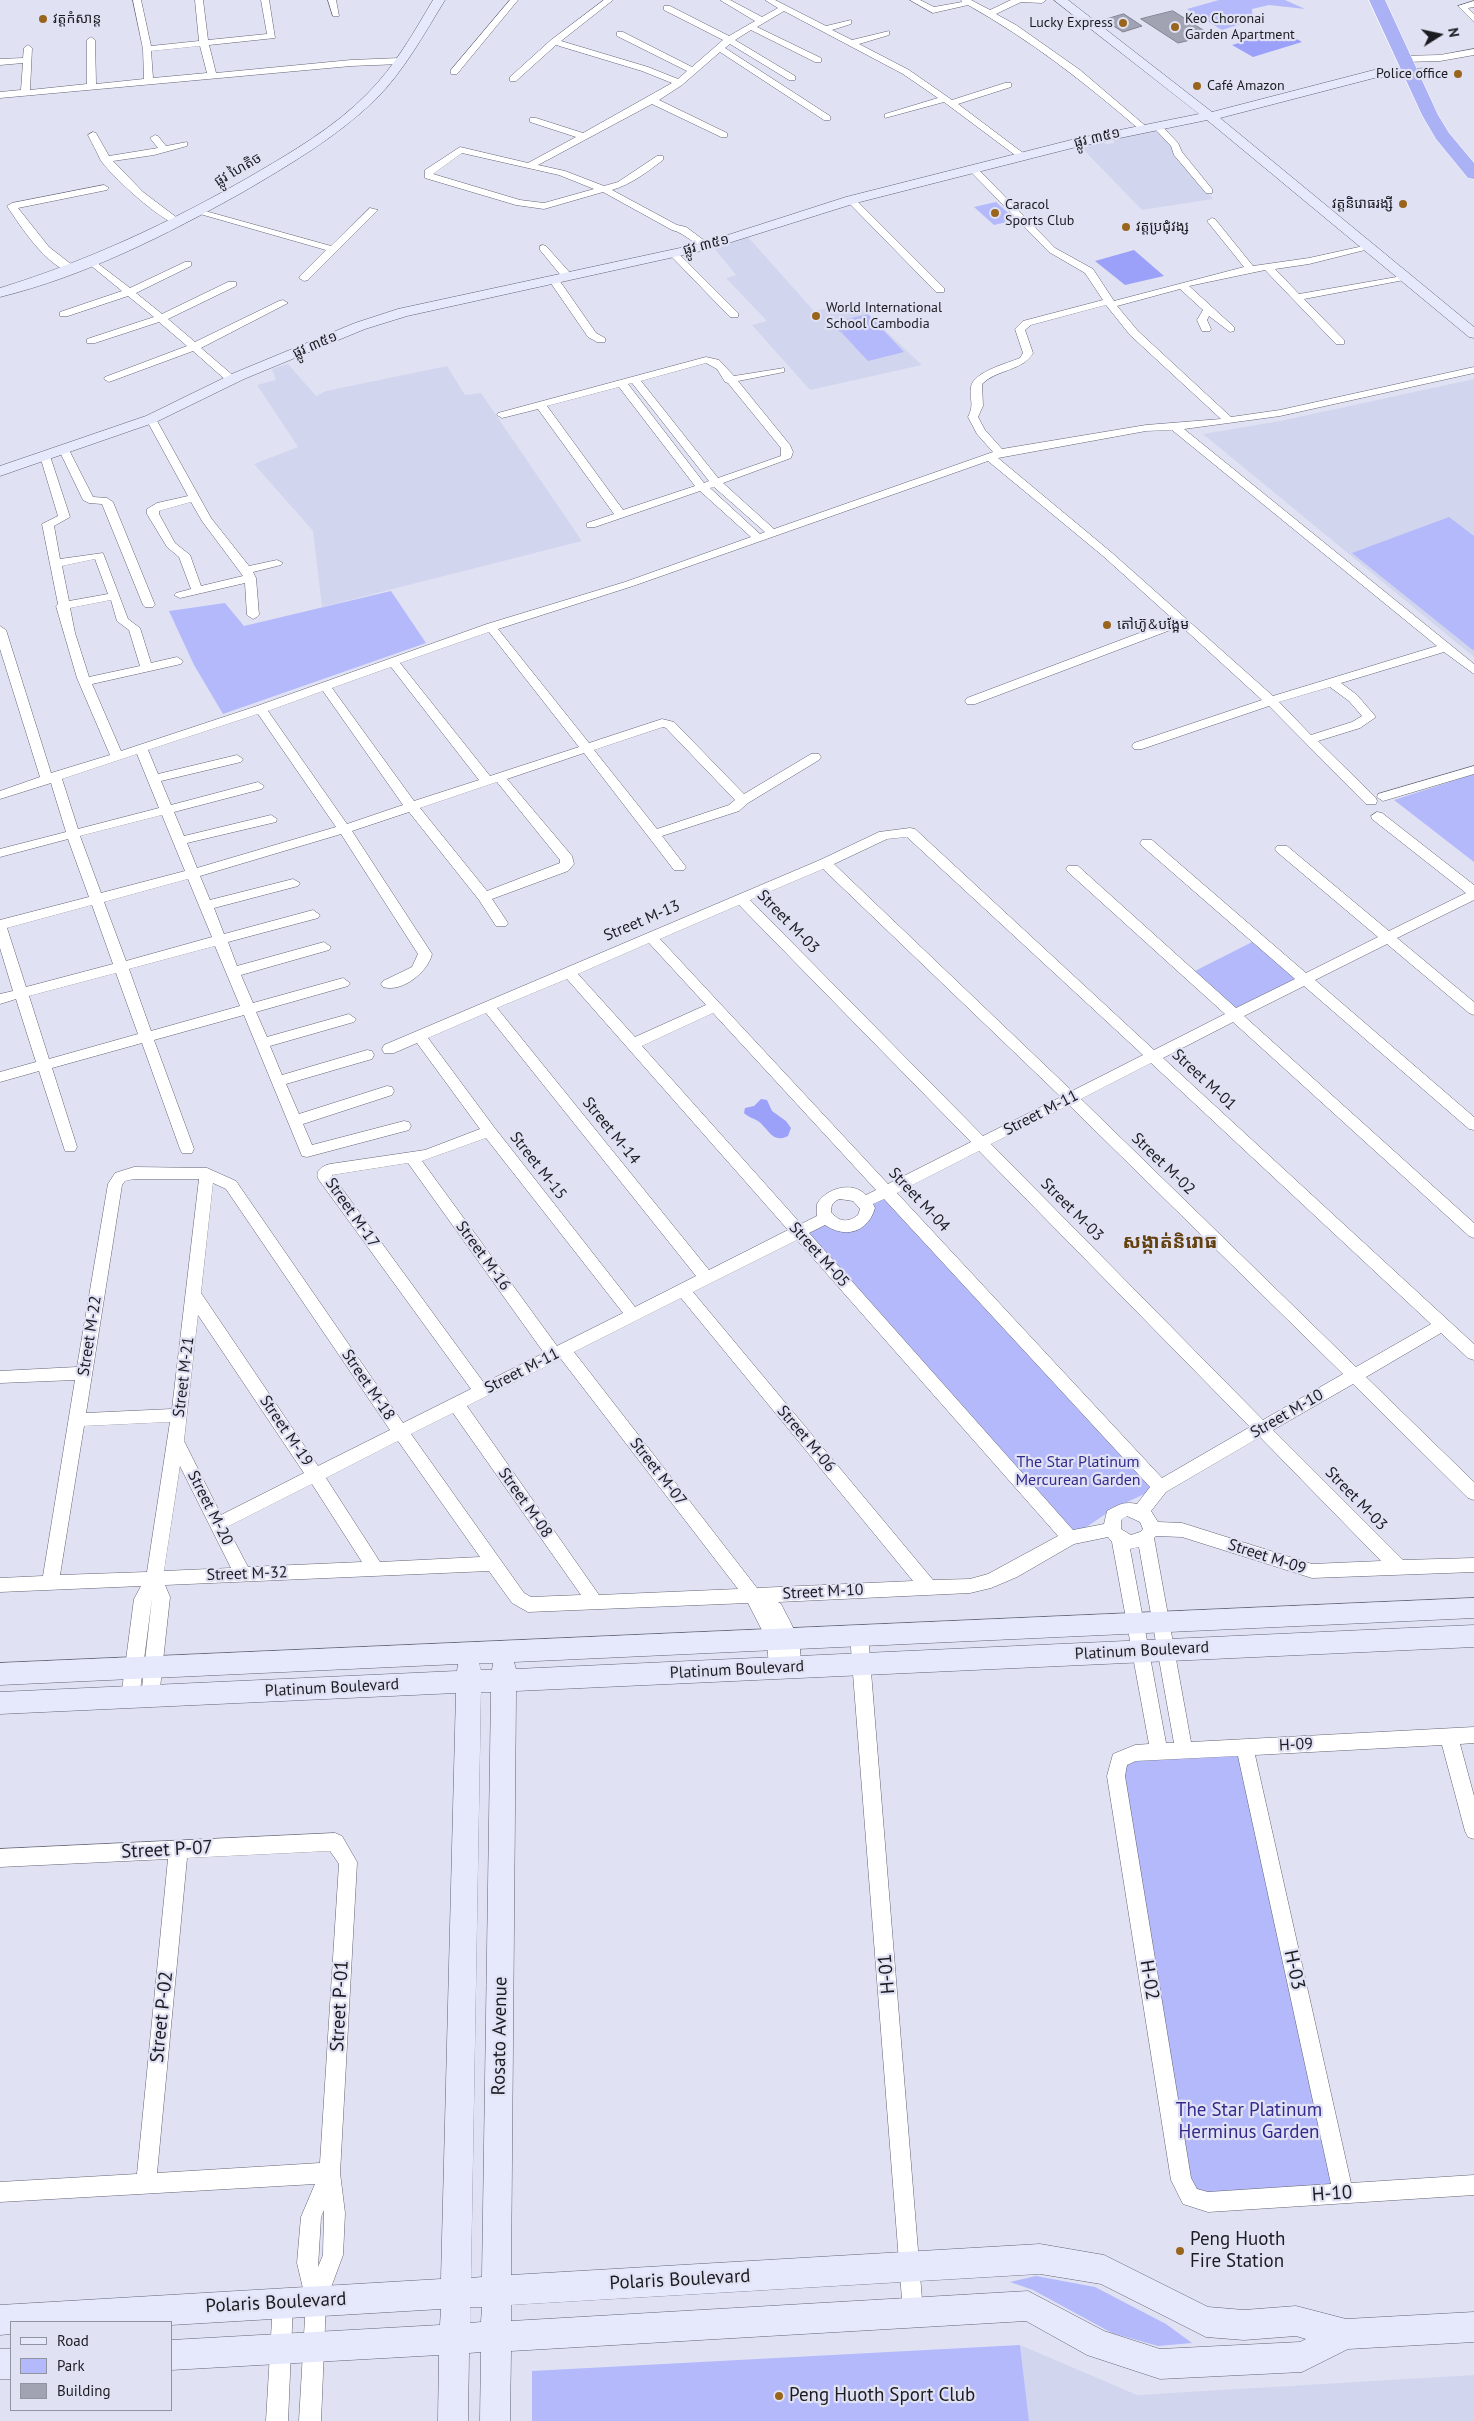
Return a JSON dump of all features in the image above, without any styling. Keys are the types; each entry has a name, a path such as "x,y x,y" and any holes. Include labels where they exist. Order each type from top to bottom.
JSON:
{"highway":[{"path":"1376,0 1430,115 1472,169"},
{"path":"1415,42 1436,88"}],"street":[{"path":"137,0 147,49 149,82"},
{"path":"199,0 204,43 212,76"},
{"path":"147,49 272,36 265,0"},
{"path":"332,0 336,14"},
{"name":"ផ្លូវ ហៃតិច","path":"0,294 92,262 198,212 272,169 337,127 372,95 400,61 439,0"},
{"path":"454,72 514,0"},
{"path":"513,79 554,42 609,0"},
{"path":"724,0 762,21"},
{"path":"769,0 906,72 1022,156"},
{"path":"914,0 933,10 967,1 1024,34 1077,72 1143,128"},
{"path":"990,14 1018,0"},
{"path":"1022,0 1042,0"},
{"path":"1060,0 1210,116 1474,334"},
{"path":"1474,4 1462,6 1474,18"},
{"path":"667,8 730,39 792,78"},
{"path":"531,165 652,100 694,71 730,39 784,8"},
{"path":"826,29 848,22"},
{"path":"752,26 818,60"},
{"path":"853,43 886,32"},
{"path":"620,34 694,71"},
{"path":"91,40 92,87"},
{"path":"554,42 645,69 679,82"},
{"path":"25,93 28,48"},
{"path":"719,48 827,118"},
{"name":"ផ្លូវ ៣៥១","path":"0,471 151,418 235,378 360,326 402,312 702,247 851,200 1022,156 1143,128 1210,116 1405,65 1425,65 1440,58 1474,52"},
{"path":"0,62 28,60"},
{"path":"0,95 351,63 400,61"},
{"path":"888,116 1008,85"},
{"path":"652,100 724,135"},
{"path":"533,120 582,136"},
{"path":"1158,126 1175,145 1177,153 1209,191"},
{"path":"92,135 105,159 129,185 176,222"},
{"path":"155,138 164,150"},
{"path":"105,159 164,150 184,144"},
{"path":"660,158 641,172 606,190 544,206 533,206 428,176 428,172 460,150 562,173 606,190 674,228 702,247"},
{"path":"973,169 1052,250 1089,271 1110,303 1134,334 1229,422"},
{"path":"0,209 104,188"},
{"path":"851,200 940,290"},
{"path":"12,206 32,237 45,251 72,270"},
{"path":"304,278 373,210"},
{"path":"198,212 332,249"},
{"path":"1212,221 1250,269"},
{"path":"543,248 592,335 601,340"},
{"path":"1368,248 1309,261 1250,269 1027,323 1020,328 1028,353 1024,360 983,376 977,382 976,387 980,398 978,408 973,417 994,455 1271,701 1309,740 1377,799 1474,770"},
{"path":"673,253 734,315"},
{"path":"92,262 208,358 209,362 235,378"},
{"path":"64,314 129,292 188,264"},
{"path":"1268,266 1340,342"},
{"path":"1297,297 1404,278"},
{"path":"91,341 161,318 232,284"},
{"path":"1182,285 1230,329"},
{"path":"109,379 194,347 283,303"},
{"path":"1206,329 1202,320 1208,310"},
{"path":"502,415 706,360 721,366 729,380 786,447 788,452 786,458 591,525"},
{"path":"729,380 780,370"},
{"path":"0,795 116,755 261,709 492,627 628,584 771,532 994,455 1173,425 1229,422 1280,413 1474,370"},
{"path":"635,380 716,483 771,532"},
{"path":"621,383 702,487 757,537"},
{"path":"541,405 621,515"},
{"path":"151,418 206,519 248,574 252,615"},
{"path":"1173,425 1265,502 1474,670"},
{"path":"64,450 89,500 103,500 107,502 149,605"},
{"path":"45,456 64,517 48,524 62,606 85,682 116,755"},
{"path":"193,498 161,505 153,509 153,514 171,545 184,555 197,590"},
{"path":"56,563 99,555 123,621 134,628 147,668"},
{"path":"180,595 276,564"},
{"path":"62,606 115,596"},
{"path":"971,701 1181,622"},
{"path":"492,627 679,867"},
{"path":"0,630 51,778 97,899 187,1149"},
{"path":"1138,746 1271,701 1446,647"},
{"path":"85,682 177,661"},
{"path":"393,662 493,779 567,859 567,864 563,868 484,897"},
{"path":"1309,740 1356,725 1370,717 1353,698 1332,682"},
{"path":"325,686 411,806 484,897 501,922"},
{"path":"261,709 344,830 425,954 424,961 413,975 388,984"},
{"path":"70,1147 0,926 344,830 411,806 666,723 743,800"},
{"path":"141,748 194,873 307,1152 404,1126"},
{"path":"654,834 734,808 743,800 815,757"},
{"path":"154,780 237,758"},
{"path":"0,852 258,786"},
{"path":"1377,816 1474,893"},
{"path":"179,841 270,819"},
{"name":"Street M-13","path":"389,1049 826,863 884,835 910,832"},
{"name":"Street M-01","path":"910,832 1474,1354"},
{"path":"1147,843 1474,1125"},
{"path":"1282,849 1474,1010"},
{"name":"Street M-02","path":"826,863 1070,1098 1474,1493"},
{"path":"1073,870 1474,1232"},
{"path":"206,906 293,882"},
{"name":"Street M-11","path":"865,1202 1235,1016 1474,893"},
{"name":"Street M-03","path":"741,899 1400,1568"},
{"path":"0,999 313,915"},
{"name":"Street M-04","path":"651,937 1160,1487"},
{"path":"233,972 324,947"},
{"name":"Street M-05","path":"568,972 1070,1538"},
{"path":"0,1077 343,983"},
{"name":"Street M-14","path":"488,1006 706,1278"},
{"path":"633,1044 716,1006"},
{"path":"262,1043 349,1019"},
{"name":"Street M-15","path":"419,1036 489,1131 633,1315"},
{"path":"278,1081 367,1055"},
{"path":"294,1121 387,1091"},
{"name":"Street M-17","path":"481,1391 324,1176 325,1172 330,1169 427,1155 489,1131"},
{"name":"Street M-16","path":"412,1158 559,1352"},
{"name":"Street M-22","path":"50,1583 115,1184 120,1177 134,1173 207,1174"},
{"name":"Street M-21","path":"140,1697 143,1668 143,1599 154,1578 176,1441 207,1174"},
{"name":"Street M-18","path":"207,1174 231,1185 400,1432 523,1602"},
{"path":"851,1193 865,1202 868,1208 866,1218 855,1225 841,1226 826,1218 823,1207 825,1201 837,1194 851,1193"},
{"name":"Street M-11","path":"218,1524 826,1218"},
{"name":"Street M-06","path":"683,1290 929,1588"},
{"name":"Street M-19","path":"193,1294 316,1474 376,1569"},
{"name":"Street M-10","path":"1141,1512 1160,1487 1442,1324"},
{"name":"Street M-07","path":"559,1352 754,1595 783,1639"},
{"path":"0,1377 84,1373"},
{"name":"Street M-08","path":"456,1404 595,1602"},
{"path":"76,1420 179,1415"},
{"name":"Street M-20","path":"176,1441 244,1575"},
{"path":"1160,1752 1141,1651 1148,1622 1148,1534 1150,1523 1141,1512 1125,1509 1113,1516 1116,1534 1148,1622 1166,1650 1184,1750"},
{"name":"Street M-09","path":"1148,1534 1182,1530 1312,1571 1474,1565"},
{"path":"1116,1534 1136,1542 1148,1534"},
{"name":"Street M-10","path":"523,1602 528,1605 970,1586 990,1581 1011,1572 1070,1538 1116,1534"},
{"name":"Street M-32","path":"0,1585 494,1564"},
{"name":"Platinum Boulevard","path":"0,1674 1474,1608"},
{"name":"H-01","path":"860,1635 913,2312"},
{"name":"Platinum Boulevard","path":"0,1704 1474,1636"},
{"path":"783,1639 785,1668"},
{"name":"Rosato Avenue","path":"495,2421 504,1652"},
{"path":"453,2421 470,1653"},
{"name":"H-09","path":"1119,1760 1135,1753 1474,1735"},
{"path":"1449,1736 1474,1831"},
{"name":"H-03","path":"1245,1748 1343,2193"},
{"name":"H-02","path":"1119,1760 1116,1776 1181,2180 1190,2198"},
{"name":"Street P-07","path":"0,1858 335,1842"},
{"name":"Street P-01","path":"330,2173 348,1862 335,1842"},
{"name":"Street P-02","path":"146,2184 178,1850"},
{"path":"0,2192 330,2173 311,2217 307,2263 316,2301 310,2421"},
{"name":"H-10","path":"1190,2198 1208,2202 1474,2185"},
{"name":"Polaris Boulevard","path":"0,2320 1040,2259 1104,2270 1206,2322 1244,2324 1296,2321 1346,2334 1474,2327"},
{"path":"277,2421 283,2303"},
{"name":"Polaris Boulevard","path":"280,2349 1028,2306 1098,2344 1160,2364 1302,2357 1346,2334"},
{"path":"172,2355 280,2349"}],"shaded area":[{"path":"1281,30 1302,42 1253,57 1232,45"},
{"path":"1155,128 1173,146 1173,152 1213,199 1142,210 1079,145 1097,141 1107,144 1114,143 1114,137"},
{"name":"World International School Cambodia","path":"748,237 814,311 855,302 922,365 810,390 752,325 767,321 726,278 736,275 713,247"},
{"path":"1134,250 1164,276 1125,285 1095,261"},
{"path":"288,364 316,396 326,391 447,366 465,395 481,393 582,541 322,607 313,531 254,464 298,447 257,385 276,380 272,369"},
{"path":"1474,379 1474,657 1203,434 1280,421"},
{"path":"761,1099 767,1100 772,1111 786,1121 791,1128 788,1136 783,1138 774,1137 762,1124 744,1113 745,1108 754,1106"},
{"path":"1020,2345 1137,2395 1474,2375 1474,2421 1029,2421"}],"green space":[{"path":"1219,0 1285,0 1305,9 1269,5 1252,9 1253,20 1222,30 1187,9"},
{"name":"Caracol Sports Club","path":"996,202 1016,220 994,225 974,207"},
{"path":"868,314 904,352 868,361 841,332 855,329 840,332 832,323"},
{"path":"1449,517 1474,536 1474,651 1352,553"},
{"path":"391,591 426,643 223,714 194,665 169,611 225,603 244,626"},
{"path":"1474,774 1474,862 1394,800"},
{"path":"1258,939 1305,979 1235,1016 1189,974"},
{"name":"The Star Platinum Mercurean Garden","path":"887,1191 1160,1487 1116,1507 1070,1538 799,1231 826,1218 848,1227"},
{"name":"The Star Platinum Herminus Garden","path":"1244,1750 1343,2193 1190,2197 1119,1761"},
{"path":"1036,2276 1095,2287 1166,2324 1192,2343 1158,2346 1112,2333 1033,2290 1010,2282"},
{"name":"Peng Huoth Sport Club","path":"1020,2345 1029,2421 532,2421 532,2371"}],"building":[{"name":"Keo Choronai Garden Apartment","path":"1173,11 1211,35 1178,43 1141,19"},
{"name":"Lucky Express","path":"1124,14 1142,26 1123,32 1104,20"}],"place":[{"name":"វត្តកំសាន្ត","path":"43,19"},
{"name":"Lucky Express","path":"1123,23"},
{"name":"Keo Choronai Garden Apartment","path":"1175,27"},
{"name":"Police office","path":"1458,74"},
{"name":"Café Amazon","path":"1197,86"},
{"name":"វត្តនិរោធរង្សី","path":"1403,204"},
{"name":"Caracol Sports Club","path":"995,213"},
{"name":"វត្តប្រជុំវង្ស","path":"1126,227"},
{"name":"World International School Cambodia","path":"816,316"},
{"name":"តៅហ៊ូ&បង្អែម","path":"1107,625"},
{"name":"Peng Huoth Fire Station","path":"1180,2251"},
{"name":"Peng Huoth Sport Club","path":"779,2396"}],"district":[{"name":"សង្កាត់និរោធ","path":"1170,1243"}]}
